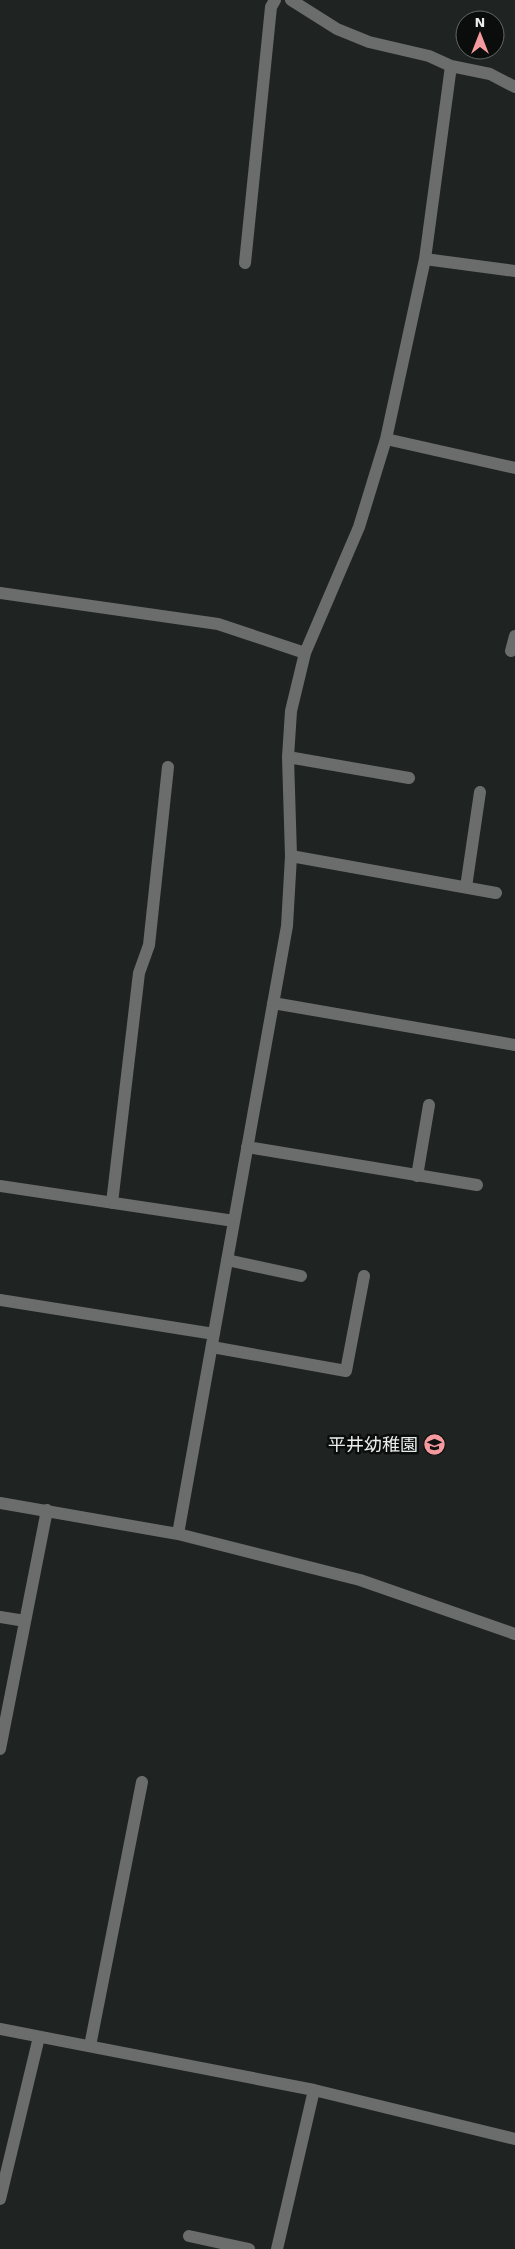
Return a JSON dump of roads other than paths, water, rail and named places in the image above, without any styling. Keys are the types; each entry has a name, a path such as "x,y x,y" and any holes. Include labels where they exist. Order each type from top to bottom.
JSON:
{"street":[{"path":"245,263 271,7 275,0"},
{"path":"291,0 337,28 370,42 429,56 451,66 490,74 515,87"},
{"path":"178,1534 287,926 291,856 288,757 291,711 305,653 359,527 386,438 424,259 451,66"},
{"path":"424,259 515,271"},
{"path":"386,438 515,468"},
{"path":"0,593 218,624 305,653"},
{"path":"511,651 515,636"},
{"path":"288,757 409,778"},
{"path":"112,1203 139,973 149,945 168,766"},
{"path":"466,887 480,792"},
{"path":"291,856 496,893"},
{"path":"273,1003 515,1045"},
{"path":"417,1176 429,1105"},
{"path":"247,1147 477,1185"},
{"path":"0,1186 234,1222"},
{"path":"227,1260 301,1276"},
{"path":"212,1347 346,1371 364,1276"},
{"path":"0,1300 214,1334"},
{"path":"0,1503 178,1534 360,1580 515,1634"},
{"path":"0,1749 47,1510"},
{"path":"0,1617 25,1621"},
{"path":"90,2046 142,1782"},
{"path":"0,2029 314,2090 515,2139"},
{"path":"0,2199 39,2037"},
{"path":"277,2249 314,2090"},
{"path":"189,2236 249,2249"}],"place":[{"name":"平井幼稚園","path":"434,1444"}]}
